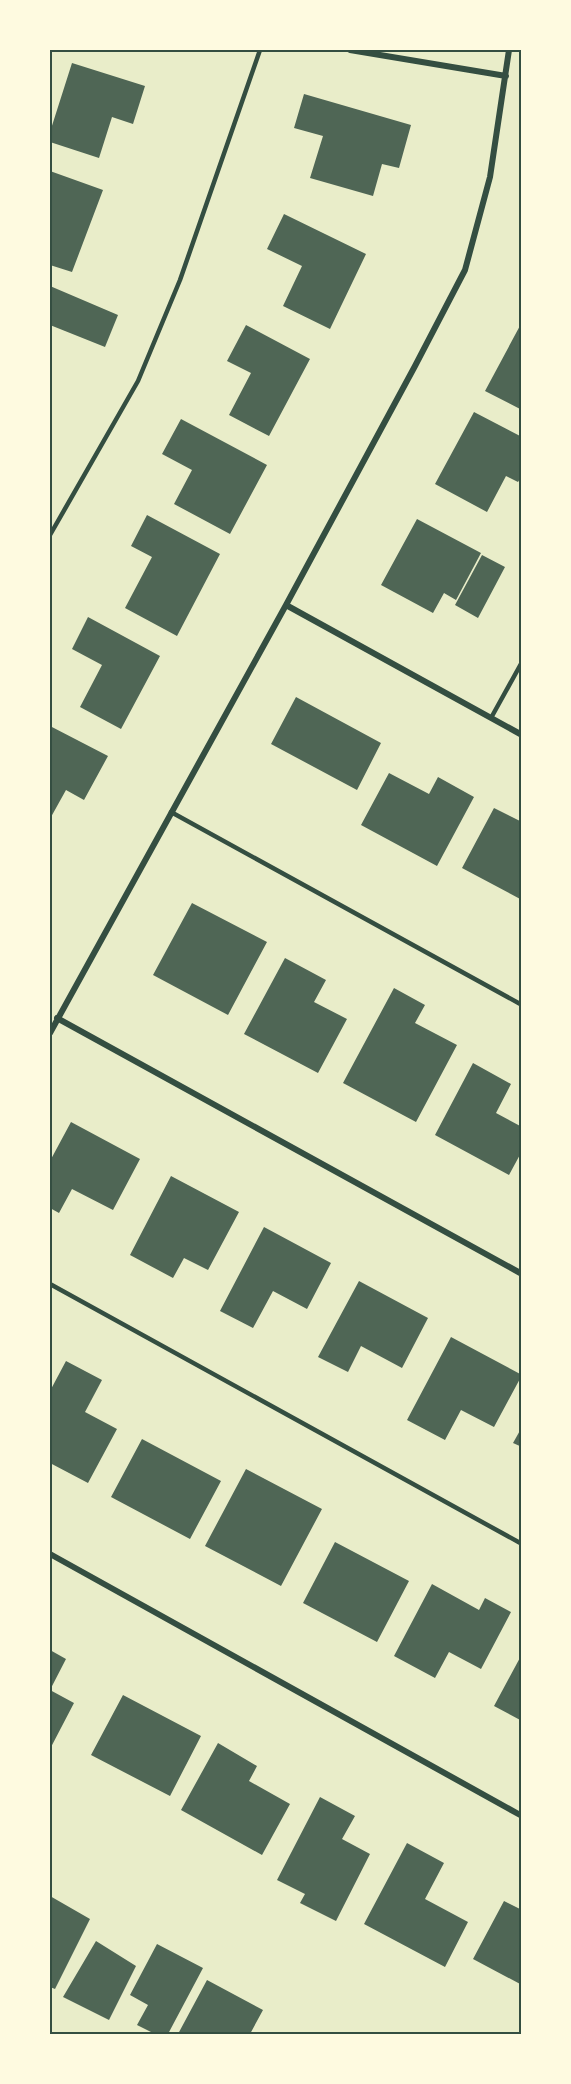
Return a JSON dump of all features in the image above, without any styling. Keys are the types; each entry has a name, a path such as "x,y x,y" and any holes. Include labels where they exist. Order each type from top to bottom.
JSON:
{"street":[{"path":"350,50 506,76"},
{"path":"50,1033 286,605 465,270 490,177 509,50"},
{"path":"286,605 522,735"},
{"path":"57,1018 522,1274"},
{"path":"50,1554 522,1816"}],"lane":[{"path":"50,535 138,381 180,280 260,50"},
{"path":"491,718 522,662"},
{"path":"171,812 522,1005"},
{"path":"50,1284 522,1544"}],"building":[{"path":"72,63 145,86 133,124 112,117 99,158 50,142 50,132"},
{"path":"304,94 411,125 399,168 382,164 373,196 310,178 323,136 294,128"},
{"path":"50,171 103,190 72,272 50,265"},
{"path":"284,214 366,254 330,329 283,306 302,266 267,249"},
{"path":"50,286 118,315 105,347 50,325"},
{"path":"522,322 522,410 485,391"},
{"path":"246,325 310,359 269,436 229,415 251,373 227,361"},
{"path":"474,412 522,437 522,476 518,482 506,476 487,512 435,484"},
{"path":"181,419 267,465 230,534 174,504 192,470 162,454"},
{"path":"147,515 220,554 177,636 125,608 152,557 131,546"},
{"path":"417,519 481,553 456,600 444,593 433,613 381,585"},
{"path":"482,555 505,567 478,618 455,605"},
{"path":"88,617 160,656 121,729 80,707 102,665 72,649"},
{"path":"296,697 381,743 357,790 271,744"},
{"path":"50,726 108,756 84,800 66,790 51,817 50,816"},
{"path":"389,773 429,794 438,777 474,797 437,866 361,825"},
{"path":"494,808 522,822 522,900 462,868"},
{"path":"192,903 267,942 228,1015 153,975"},
{"path":"285,958 326,980 314,1002 347,1019 318,1073 244,1034"},
{"path":"394,988 425,1005 415,1023 457,1045 416,1122 343,1083"},
{"path":"473,1063 511,1084 496,1113 522,1127 522,1151 509,1175 435,1135"},
{"path":"71,1122 140,1159 113,1210 72,1189 59,1213 50,1208 50,1161"},
{"path":"171,1176 239,1212 208,1270 184,1258 173,1278 130,1255"},
{"path":"264,1227 331,1263 307,1309 273,1291 253,1328 220,1311"},
{"path":"359,1281 428,1318 402,1368 361,1346 348,1372 318,1357"},
{"path":"451,1337 522,1375 494,1427 461,1410 445,1440 407,1420"},
{"path":"66,1361 102,1380 85,1412 117,1429 88,1483 50,1463 50,1391"},
{"path":"522,1427 522,1447 513,1443"},
{"path":"142,1439 221,1481 190,1539 111,1497"},
{"path":"246,1469 322,1509 281,1586 205,1546"},
{"path":"335,1542 409,1581 377,1642 303,1603"},
{"path":"432,1584 479,1610 485,1598 511,1612 481,1669 449,1652 435,1678 394,1656"},
{"path":"50,1650 66,1659 50,1690"},
{"path":"522,1654 522,1721 494,1706"},
{"path":"50,1690 74,1703 50,1749"},
{"path":"123,1695 201,1736 170,1796 91,1755"},
{"path":"218,1743 257,1766 249,1781 290,1804 262,1855 181,1810"},
{"path":"320,1797 355,1816 342,1839 370,1854 336,1921 300,1903 305,1894 277,1880"},
{"path":"407,1843 444,1863 425,1899 468,1922 445,1967 364,1924"},
{"path":"50,1896 90,1919 55,1989 50,1987"},
{"path":"504,1901 522,1910 522,1985 473,1959"},
{"path":"96,1941 136,1966 109,2020 63,1997"},
{"path":"157,1944 203,1968 168,2034 155,2034 137,2025 148,2005 130,1995"},
{"path":"207,1980 263,2010 250,2034 178,2034"}]}
